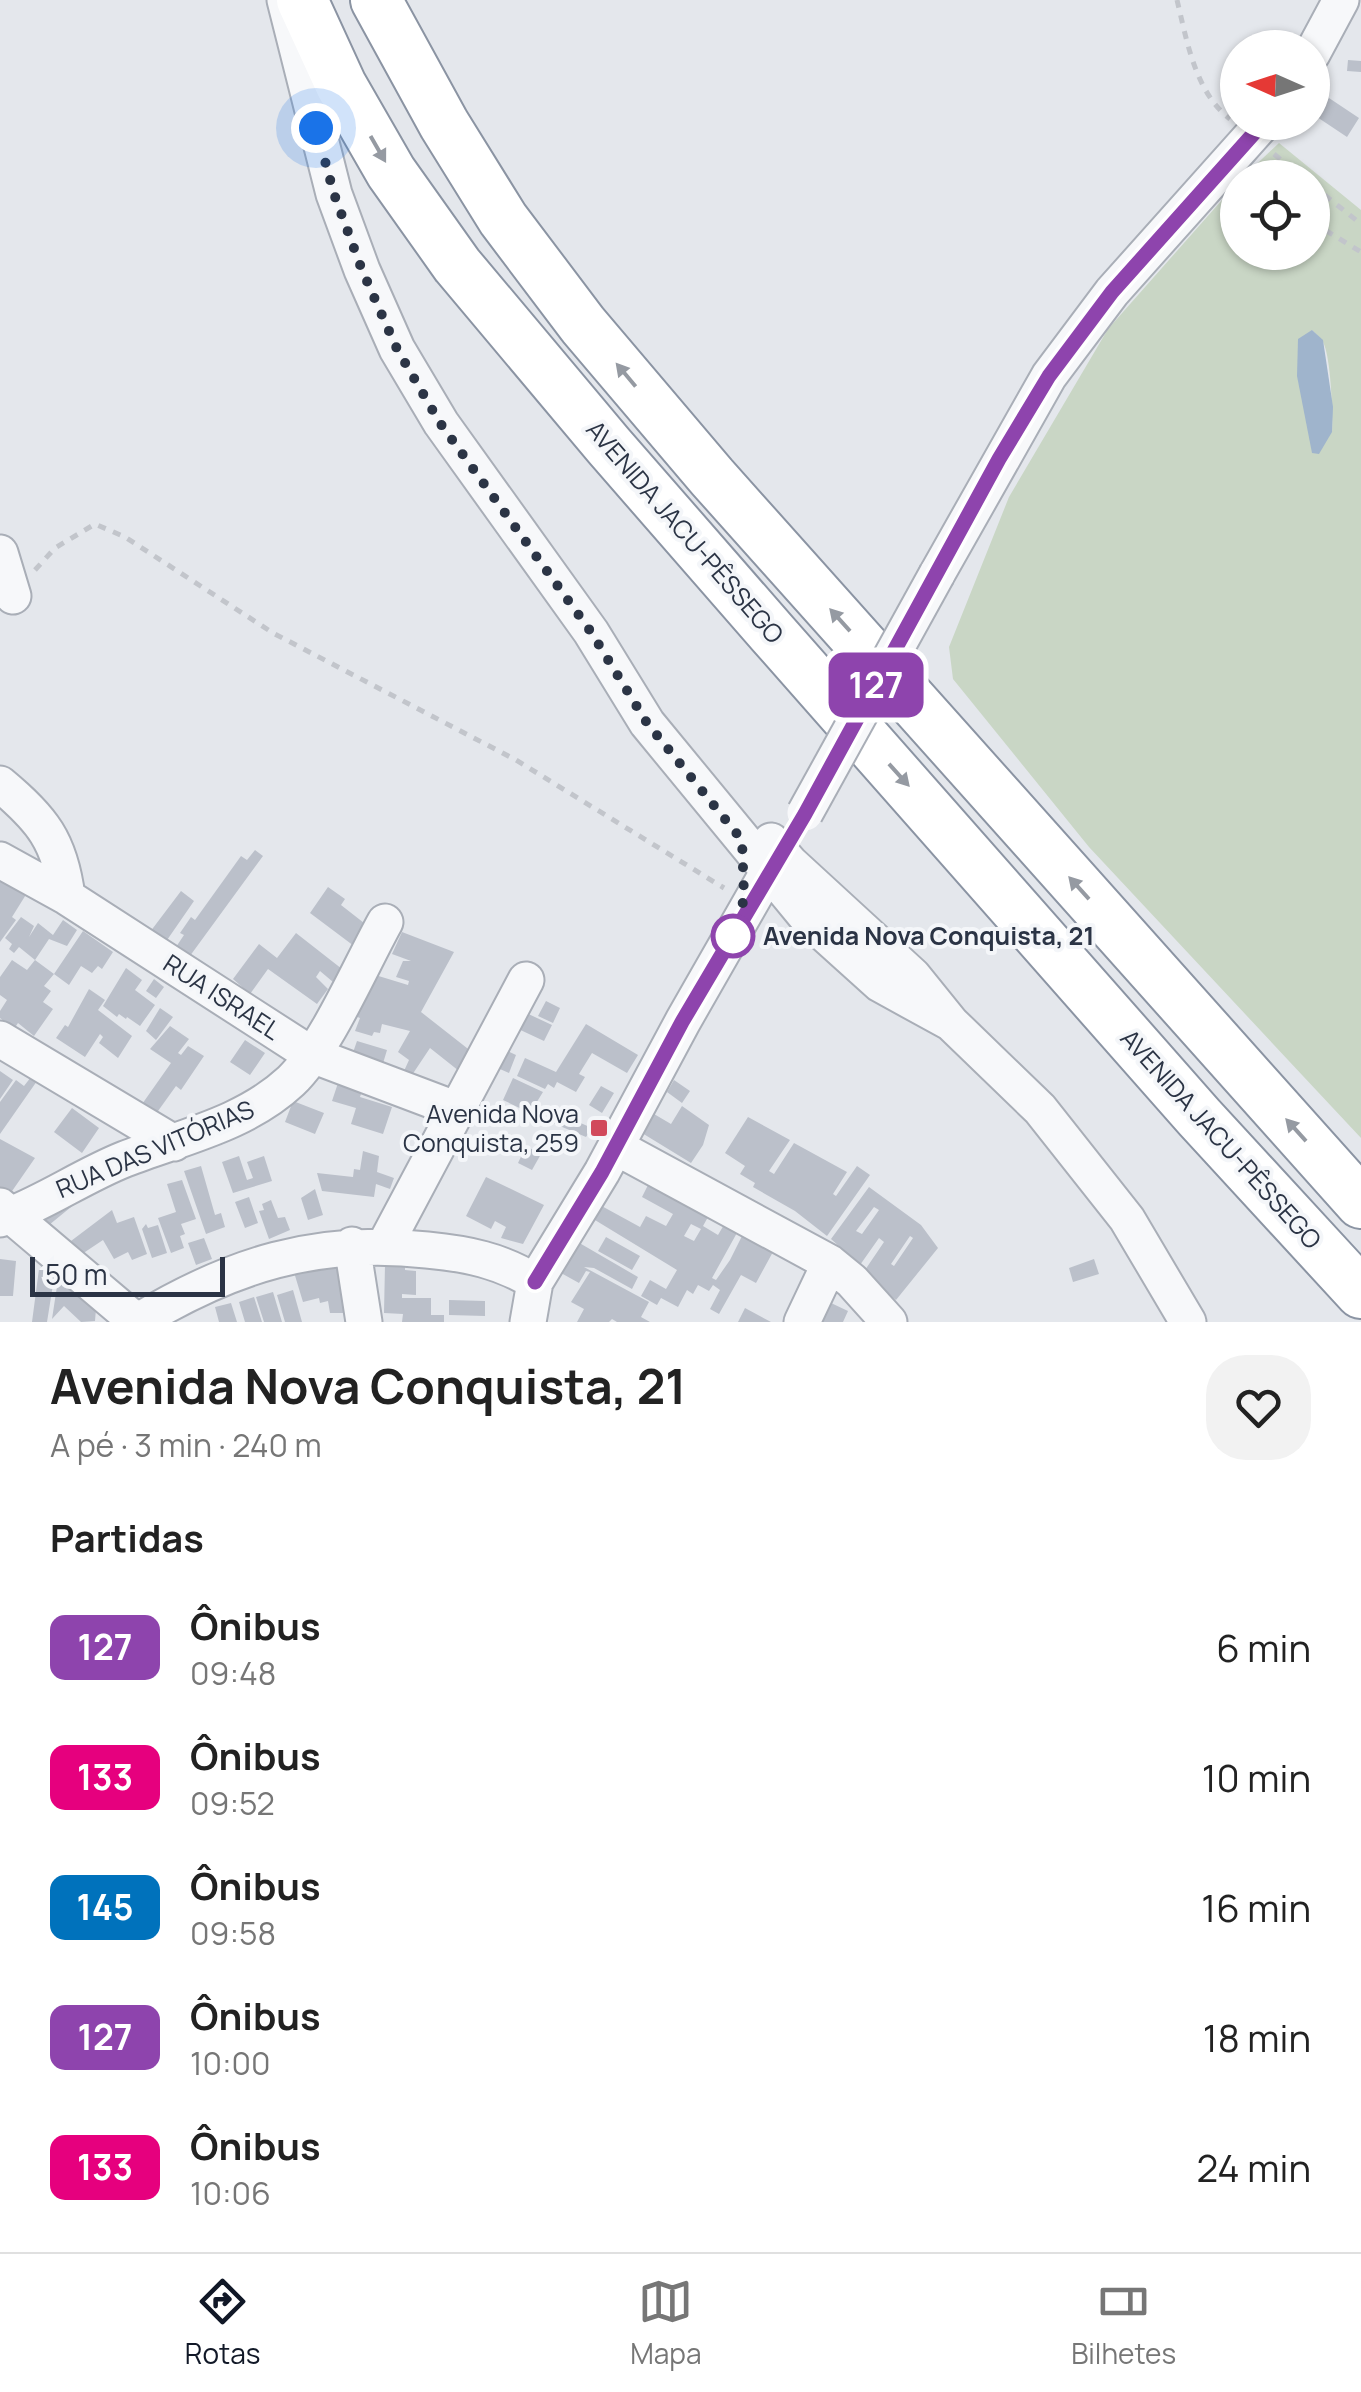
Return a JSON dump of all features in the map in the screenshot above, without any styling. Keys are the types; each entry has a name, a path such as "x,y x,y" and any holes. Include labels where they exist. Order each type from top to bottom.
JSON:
{"highway":[{"name":"AVENIDA JACU-PÊSSEGO","path":"302,0 342,85 392,172 458,266 748,605 1199,1118 1361,1294"},
{"path":"376,0 444,124 503,219 583,325 726,492 1361,1203"}],"street":[{"path":"285,0 334,194 397,349 440,423 591,632 647,723 742,840 783,866 912,976 951,1023 1040,1110 1127,1219 1188,1322"},
{"path":"1324,30 1340,0"},
{"path":"528,1322 535,1282 616,1147 739,919 783,866 804,815 1049,376 1124,278 1249,140"},
{"path":"0,553 13,596"},
{"path":"591,632 639,678 696,744 783,866 810,920 880,984 951,1023"},
{"path":"0,784 27,807 50,836 63,863 67,897"},
{"path":"739,919 742,840"},
{"name":"RUA ISRAEL","path":"0,860 67,897 312,1056 455,1109"},
{"path":"739,919 810,920"},
{"name":"RUA DAS VITÓRIAS","path":"4,1213 125,1159 174,1144 235,1118 293,1080 312,1056 384,922"},
{"path":"364,1322 368,1245 455,1109 526,980"},
{"path":"0,1039 174,1144"},
{"path":"616,1147 830,1263 889,1322"},
{"path":"4,1213 137,1322 167,1303 238,1272 295,1254 368,1245 473,1255 516,1270 535,1282"},
{"path":"802,1322 830,1263"}],"path":[{"path":"1176,0 1193,64 1220,111"},
{"path":"1267,140 1286,160"},
{"path":"1330,199 1361,224"},
{"path":"1330,233 1361,252"},
{"path":"55,548 95,524 125,538 272,633 516,760 739,919"}],"green space":[{"path":"1279,143 1300,160 1261,160"},
{"path":"1330,185 1361,210 1361,1138 1089,847 953,679 949,647 1009,497 1108,329 1220,202 1220,270 1330,270","holes":["1312,330 1323,342 1328,360 1332,432"]}],"water":[{"path":"1312,330 1323,340 1333,407 1332,432 1319,454 1312,453 1297,376 1298,339"}],"building":[{"path":"1348,60 1361,61 1361,72 1347,71"},
{"path":"1330,99 1359,118 1347,137 1330,126"},
{"path":"255,850 263,856 187,960 174,950 184,935 180,933 191,917 195,920 241,856 247,860"},
{"path":"0,873 27,893 12,917 16,920 0,942"},
{"path":"328,887 345,899 341,905 364,923 354,946 310,913"},
{"path":"181,891 194,901 165,943 150,932"},
{"path":"21,917 34,926 29,937 38,923 53,935 63,920 77,930 67,946 49,939 35,960 19,947 14,953 5,938"},
{"path":"83,931 113,952 102,969 98,966 92,973 81,966 69,985 54,974"},
{"path":"402,932 454,952 421,1012 472,1052 459,1071 430,1048 412,1075 404,1071 409,1060 398,1052 410,1031 382,1024 380,1033 374,1032 372,1036 355,1031 360,1018 355,1016 372,974 408,985 409,981 396,977 403,961 411,961 392,954"},
{"path":"296,933 342,969 333,982 320,971 316,977 328,989 317,1004 268,969 250,994 233,979 259,944 277,958"},
{"path":"12,960 27,970 35,960 54,974 44,986 51,991 43,1002 53,1009 34,1036 18,1023 14,1029 0,1018 7,1000 0,995 0,977"},
{"path":"126,968 142,980 135,990 155,1005 140,1026 127,1017 117,1017 103,1006"},
{"path":"154,979 164,987 156,998 146,991"},
{"path":"89,989 105,1000 98,1010 132,1036 118,1058 99,1043 103,1037 100,1034 85,1057 56,1038 65,1025 68,1027"},
{"path":"546,1001 560,1008 553,1023 538,1016"},
{"path":"160,1008 173,1017 156,1040 146,1031"},
{"path":"522,1011 552,1025 544,1041 514,1027"},
{"path":"586,1024 638,1055 627,1073 592,1053 579,1074 585,1077 576,1092 557,1082 554,1088 548,1084 545,1089 517,1076 525,1058 556,1072"},
{"path":"170,1026 189,1039 178,1053 181,1055 188,1046 204,1056 181,1090 176,1086 153,1118 140,1107 171,1063 150,1049"},
{"path":"245,1040 265,1053 250,1075 230,1062"},
{"path":"357,1041 387,1050 381,1070 350,1061"},
{"path":"501,1048 516,1055 509,1073 493,1066"},
{"path":"0,1071 13,1080 0,1099"},
{"path":"31,1077 37,1081 0,1134 0,1102 16,1080 24,1086"},
{"path":"513,1078 543,1092 530,1113 503,1100"},
{"path":"674,1080 690,1091 682,1103 667,1092"},
{"path":"338,1083 362,1091 360,1097 392,1107 383,1134 351,1124 356,1108 332,1101"},
{"path":"601,1086 614,1093 602,1113 589,1105"},
{"path":"293,1101 324,1113 315,1134 285,1122"},
{"path":"682,1106 709,1125 703,1145 691,1163 642,1133 654,1114 671,1124"},
{"path":"72,1108 99,1128 82,1153 54,1132"},
{"path":"553,1111 592,1128 586,1137 548,1121"},
{"path":"748,1117 790,1140 769,1171 774,1174 794,1143 847,1172 833,1194 836,1196 857,1166 870,1175 827,1236 795,1211 753,1187 755,1183 740,1174 745,1166 725,1153"},
{"path":"0,1139 35,1158 10,1194 0,1187"},
{"path":"526,1146 541,1154 532,1170 518,1163"},
{"path":"363,1151 379,1156 377,1172 394,1178 390,1189 376,1184 374,1197 322,1191 317,1173 353,1177 354,1169 360,1170"},
{"path":"239,1156 247,1180 253,1178 247,1162 264,1156 272,1181 233,1193 222,1162"},
{"path":"201,1166 215,1215 221,1213 225,1227 206,1234 184,1171"},
{"path":"486,1177 544,1205 523,1244 501,1238 506,1227 495,1221 491,1229 466,1216"},
{"path":"182,1180 196,1219 181,1224 184,1248 171,1253 158,1218 176,1212 167,1184"},
{"path":"650,1181 713,1208 703,1226 718,1235 725,1223 738,1231 712,1278 716,1280 744,1232 774,1250 756,1283 741,1275 719,1314 710,1309 720,1290 713,1285 709,1291 698,1285 693,1294 687,1290 678,1307 661,1298 657,1305 641,1296 650,1280 666,1289 677,1270 590,1217 598,1204 640,1227 646,1216 666,1226 673,1214 642,1197","holes":["691,1224 701,1229 694,1241 684,1236"]},
{"path":"98,1185 49,1225 33,1211"},
{"path":"869,1187 921,1225 938,1248 896,1300 865,1270 884,1242 879,1238 860,1265 831,1239","holes":["874,1207 879,1210 862,1234 856,1231","910,1236 913,1238 894,1266 891,1264"]},
{"path":"315,1189 323,1215 308,1220 301,1198"},
{"path":"249,1197 258,1223 245,1228 235,1202"},
{"path":"271,1200 278,1218 285,1217 290,1230 269,1239 259,1211 264,1210 262,1204"},
{"path":"112,1210 117,1223 134,1217 147,1254 132,1260 128,1252 114,1259 103,1240 79,1256 67,1244"},
{"path":"146,1224 148,1228 158,1225 167,1253 152,1258 142,1229"},
{"path":"606,1237 640,1256 632,1270 598,1251"},
{"path":"204,1238 212,1259 196,1265 188,1243"},
{"path":"576,1241 638,1277 632,1289 594,1268 584,1267 649,1302 641,1317 650,1322 577,1322 584,1309 571,1302 590,1272 586,1271 579,1283 561,1273"},
{"path":"339,1258 347,1313 330,1313 328,1301 320,1303 319,1298 303,1302 293,1269"},
{"path":"0,1259 16,1261 13,1296 0,1296"},
{"path":"1094,1259 1099,1274 1073,1282 1069,1268"},
{"path":"385,1265 416,1271 416,1295 402,1294 402,1298 431,1298 431,1315 444,1315 444,1322 402,1322 403,1314 384,1313"},
{"path":"39,1269 55,1272 47,1322 32,1322"},
{"path":"59,1273 96,1309 95,1321 81,1322 64,1306 52,1319"},
{"path":"293,1290 302,1322 285,1322 277,1295"},
{"path":"273,1292 282,1322 264,1322 256,1297"},
{"path":"254,1297 262,1322 245,1322 239,1302"},
{"path":"449,1300 485,1301 485,1316 449,1315"},
{"path":"231,1303 237,1322 219,1322 215,1307"},
{"path":"831,1303 848,1311 843,1322 822,1322"},
{"path":"745,1308 771,1322 738,1322"}],"bus line":[{"name":"127","path":"535,1282 602,1172 682,1022 805,814 999,459 1049,376 1112,292 1250,140"}],"place":[{"name":"Avenida Nova Conquista, 21","path":"733,936"},
{"name":"Avenida Nova Conquista, 259","path":"599,1128"}],"route":[{"path":"316,128 334,194 362,270 397,349 440,423 591,632 647,723 742,840 744,895 739,926 733,936"}]}
